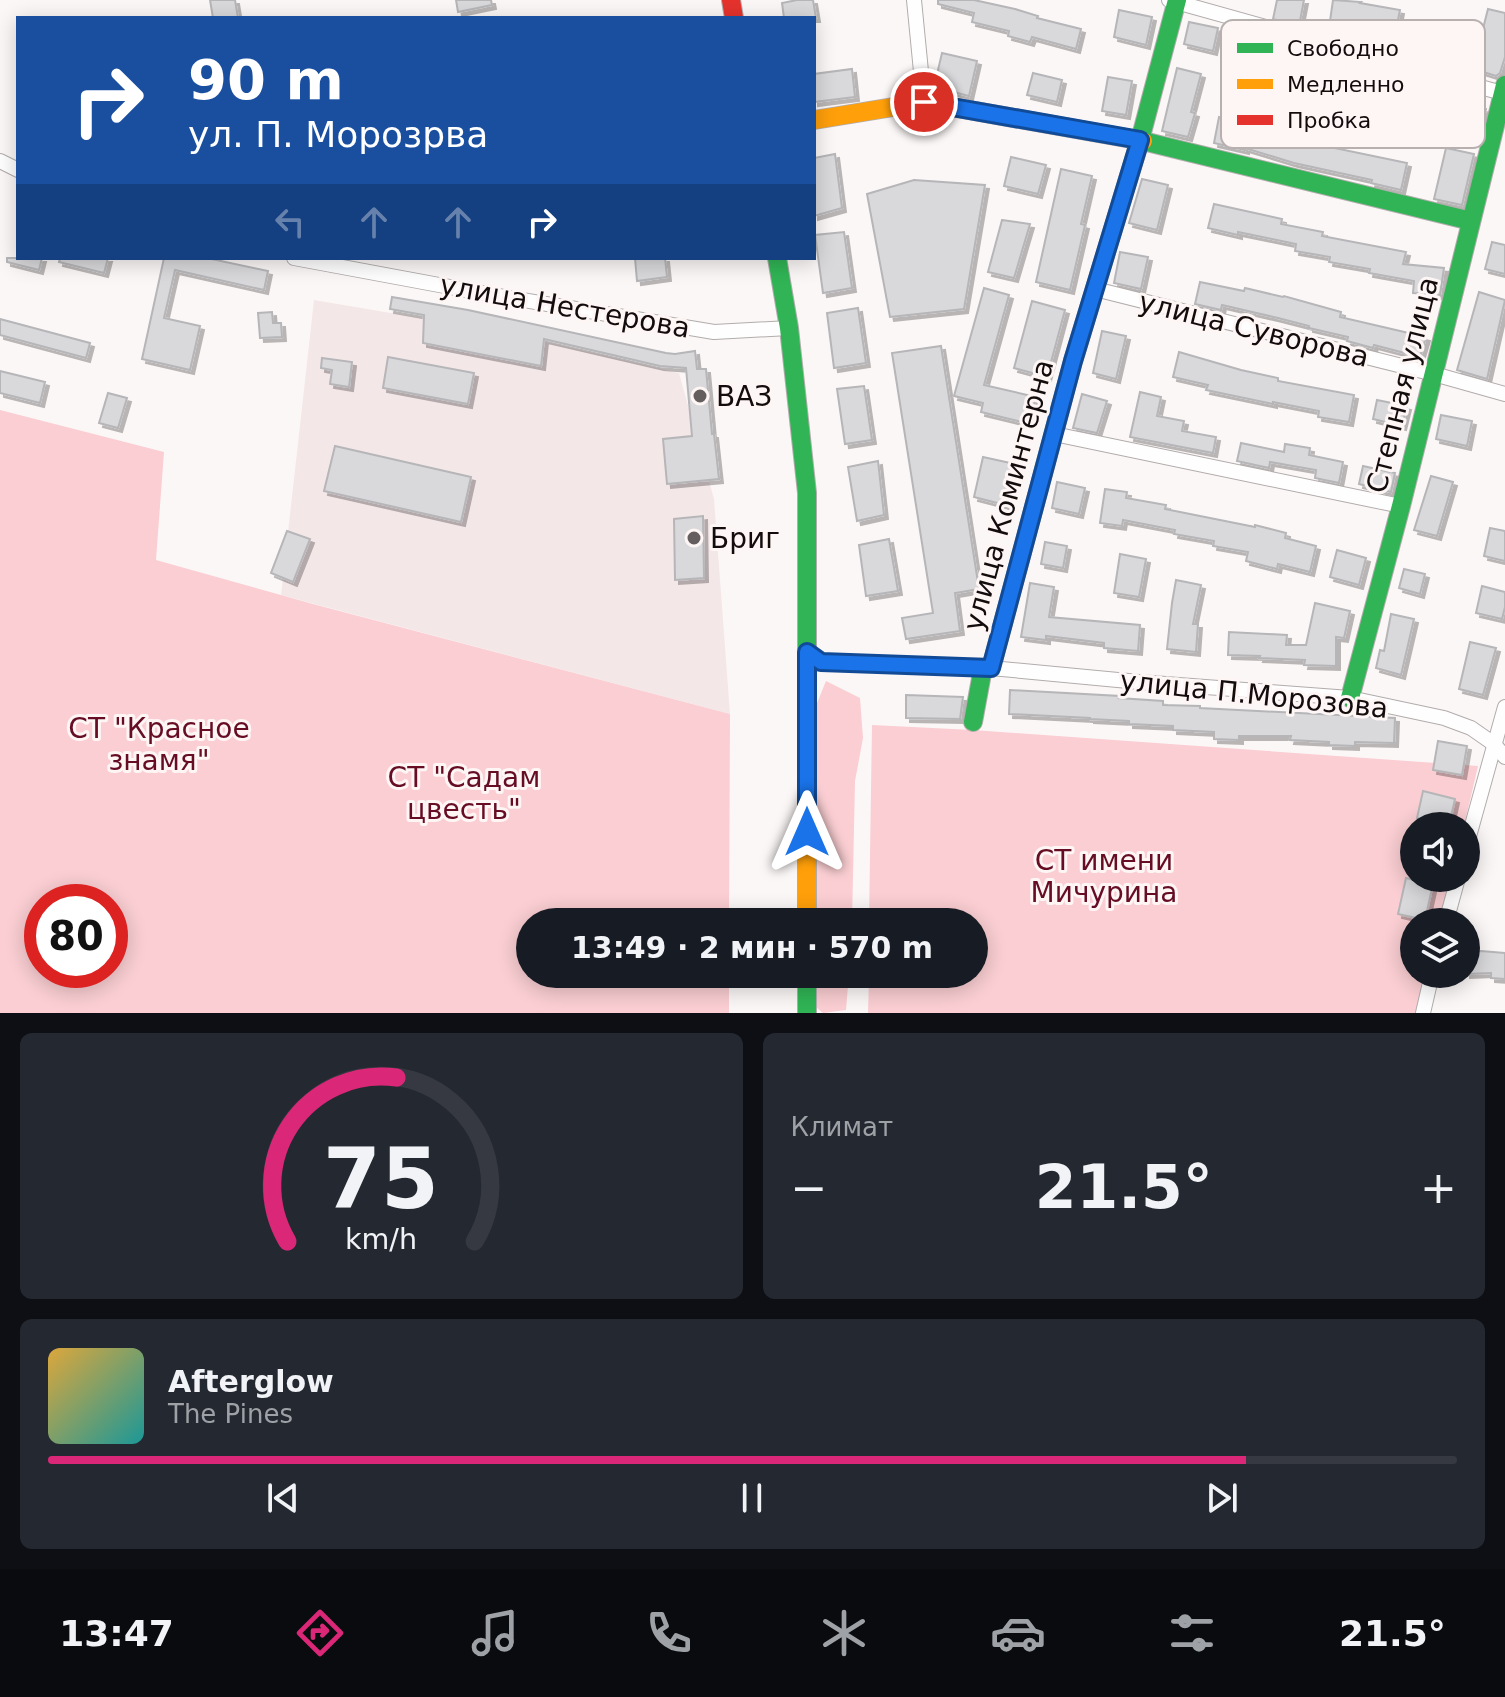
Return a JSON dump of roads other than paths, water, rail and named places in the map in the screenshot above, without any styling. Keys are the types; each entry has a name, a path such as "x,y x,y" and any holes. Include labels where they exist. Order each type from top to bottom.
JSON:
{"main road":[{"name":"улица Коминтерна","path":"973,722 1073,361 1140,140 1174,1"},
{"name":"Степная улица","path":"1350,698 1504,89"},
{"path":"816,120 924,102 1140,140 1471,221"},
{"path":"777,260 789,328 807,493 807,908"},
{"path":"807,988 807,1013"}],"street":[{"path":"914,0 924,102"},
{"path":"1174,1 1245,20"},
{"name":"улица Нестерова","path":"305,260 714,332 789,328"},
{"name":"улица Суворова","path":"1095,289 1505,394"},
{"path":"1054,434 1401,506"},
{"name":"улица П.Морозова","path":"807,652 821,662 987,668 1350,698 1444,718 1471,728 1494,744 1505,757"},
{"path":"1476,812 1505,707"},
{"path":"1423,1013 1429,988"}],"place":[{"name":"ВАЗ","path":"700,396"},
{"name":"Бриг","path":"694,538"}],"park label":[{"name":"СТ \"Красное знамя\"","path":"159,744"},
{"name":"СТ \"Садам цвесть\"","path":"464,793"},
{"name":"СТ имени Мичурина","path":"1104,876"}]}
